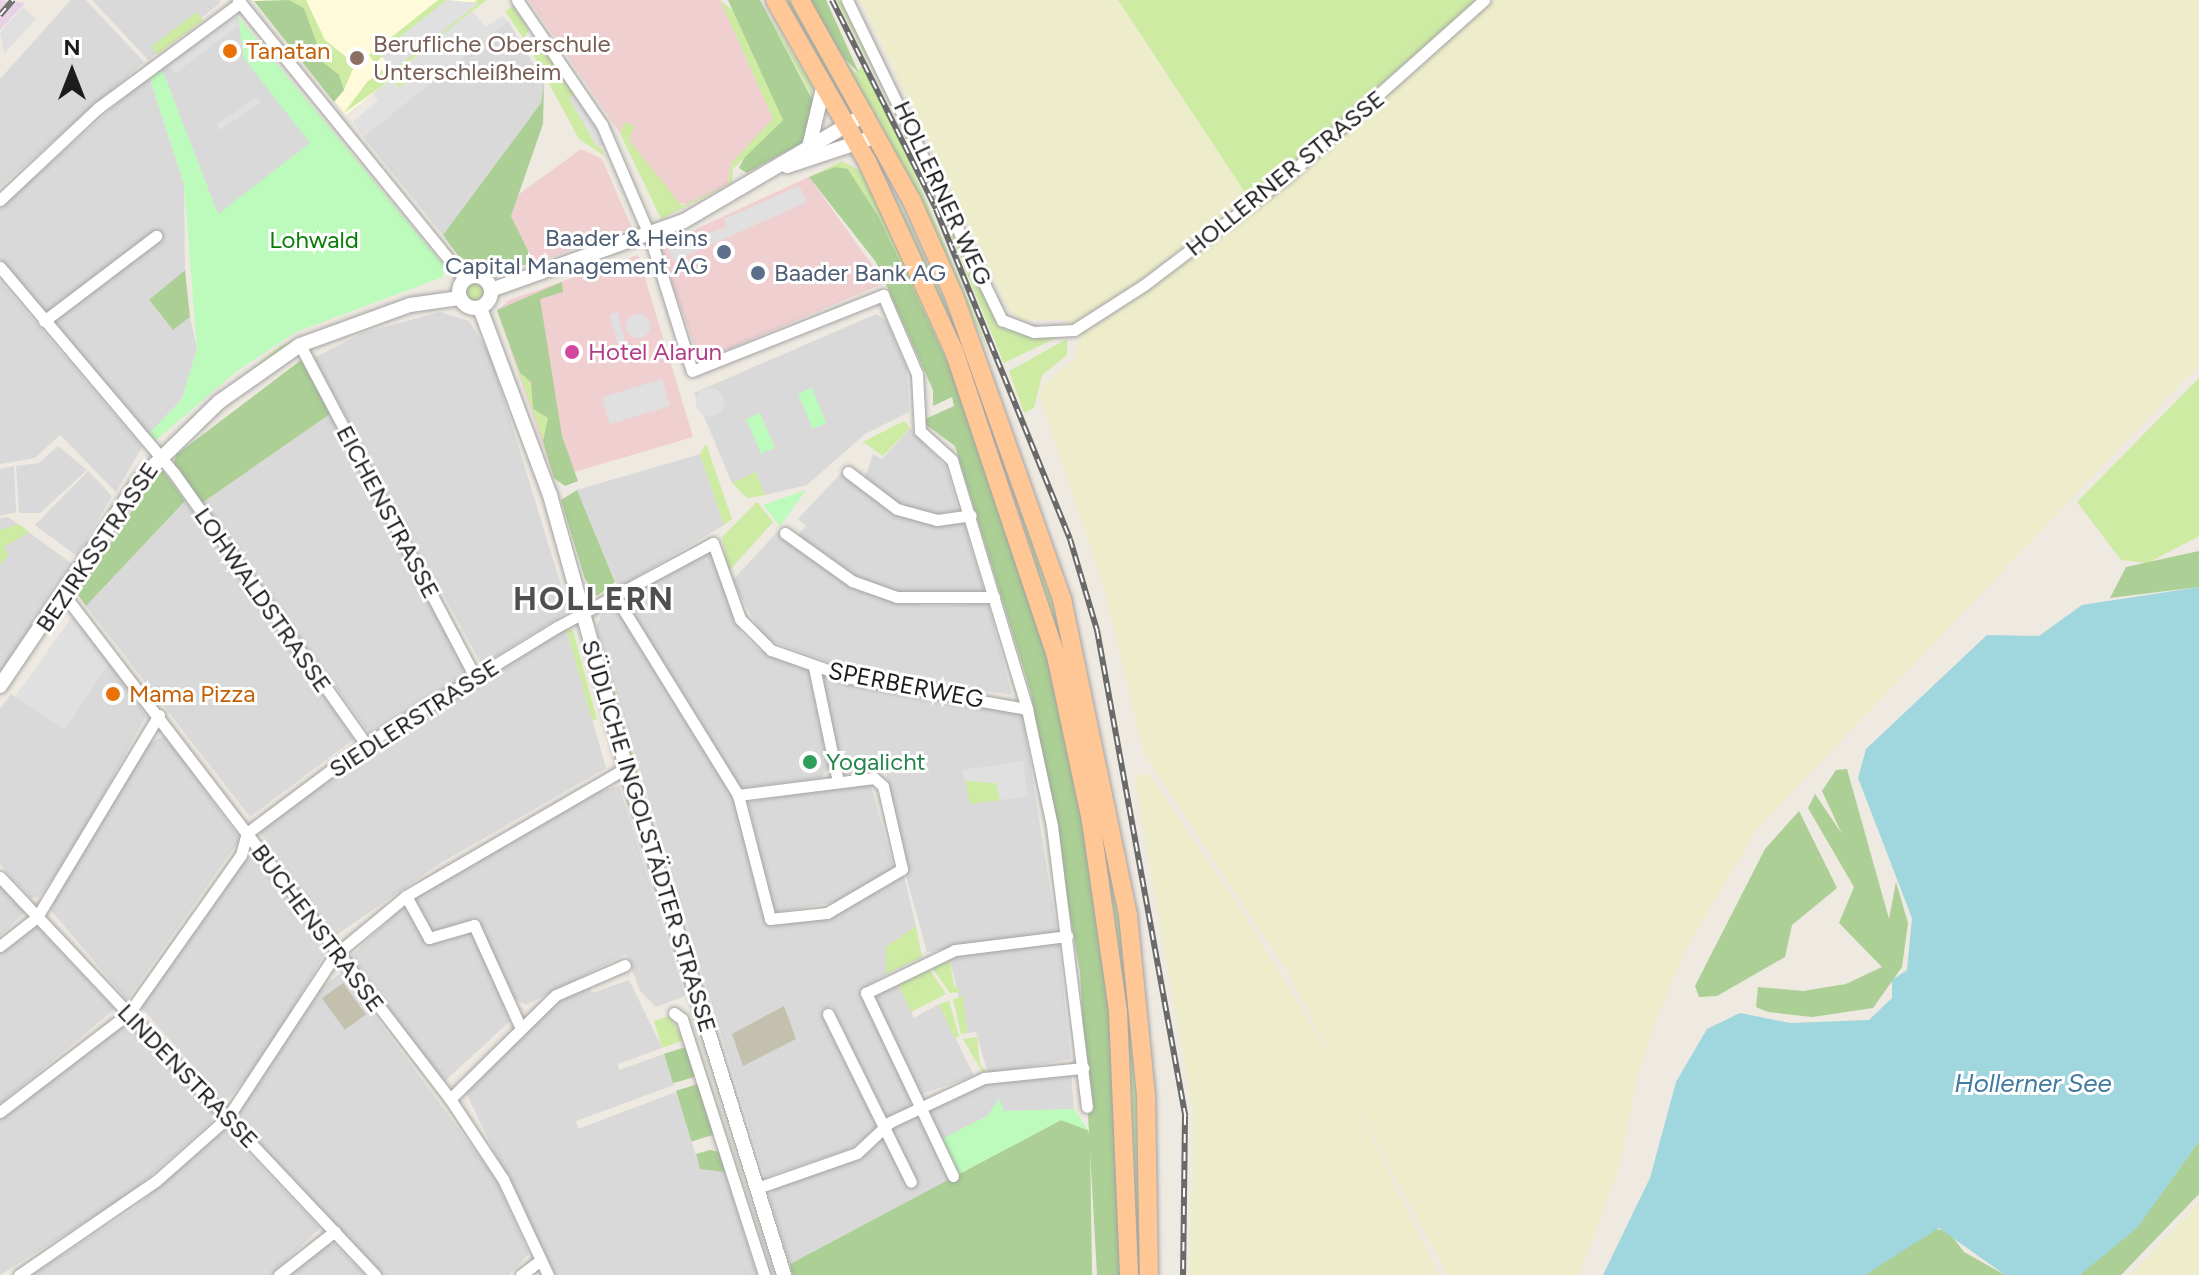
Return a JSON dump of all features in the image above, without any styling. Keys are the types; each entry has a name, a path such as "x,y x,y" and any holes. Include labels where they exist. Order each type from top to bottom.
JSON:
{"main road":[{"path":"775,0 848,126 984,427 1065,696 1118,1011 1129,1275"},
{"path":"800,0 866,114 949,284 1011,439 1086,690 1139,1005 1149,1275"}],"street":[{"path":"517,0 602,125 650,237 697,374 883,295 917,374 920,431 952,460 1027,709 1067,936 1087,1107"},
{"name":"HOLLERNER WEG","path":"847,0 1002,320 1034,332 1074,330"},
{"name":"HOLLERNER STRASSE","path":"1074,330 1285,178 1484,0"},
{"path":"0,200 98,108 239,2 465,279"},
{"path":"809,147 822,116 824,83"},
{"path":"465,279 459,298 480,308 491,290 650,237 784,167 809,147 866,114"},
{"path":"784,167 858,147 877,136"},
{"path":"44,321 156,236"},
{"name":"LOHWALDSTRASSE","path":"0,267 159,456 366,744"},
{"path":"465,279 481,277 491,290"},
{"name":"BEZIRKSSTRASSE","path":"0,686 159,456 300,345 397,309 459,298"},
{"name":"SÜDLICHE INGOLSTÄDTER STRASSE","path":"480,308 516,391 626,768 784,1275"},
{"name":"EICHENSTRASSE","path":"300,345 476,679"},
{"path":"848,472 897,509 937,520 971,515"},
{"path":"785,533 830,569 891,596 943,602 994,597"},
{"name":"SIEDLERSTRASSE","path":"0,1112 129,1013 241,855 247,833 366,744 713,543"},
{"name":"SPERBERWEG","path":"713,543 747,631 814,667 1027,709"},
{"name":"BUCHENSTRASSE","path":"65,596 159,715 335,955 450,1099 503,1179 548,1275"},
{"path":"617,599 738,795 763,906 778,920 827,913 902,869 880,781 838,782 738,795"},
{"path":"814,667 838,782"},
{"path":"0,946 37,917 159,715"},
{"path":"19,1275 156,1181 228,1117 335,955 406,896 626,768"},
{"name":"LINDENSTRASSE","path":"0,877 375,1275"},
{"path":"406,896 429,938 474,925 519,1024"},
{"path":"953,1176 866,998 868,988 955,950 1067,936"},
{"path":"450,1099 519,1024 556,995 625,965"},
{"path":"674,1013 682,1019 764,1275"},
{"path":"828,1014 911,1182"},
{"path":"757,1188 857,1153 885,1127 984,1078 1083,1068"},
{"path":"279,1275 335,1231"},
{"path":"521,1275 541,1260"}],"shaded area":[{"path":"0,0 25,3 0,30"},
{"path":"71,0 86,0 144,62 0,187 0,79"},
{"path":"92,0 220,0 220,3 148,60"},
{"name":"Berufliche Oberschule Unterschleißheim","path":"253,0 487,0 346,115"},
{"path":"447,0 479,3 393,70 379,53"},
{"path":"529,0 720,0 773,119 732,163 728,184 689,204 674,203 629,140 625,122 620,133"},
{"path":"23,7 36,19 4,54 0,32"},
{"path":"472,11 486,27 502,16 508,21 363,137 353,122 378,100 373,94 392,79 399,88 405,84 396,72 432,44 445,51 436,39"},
{"path":"233,17 239,25 175,73 169,65"},
{"path":"238,17 244,58 311,143 218,215 161,67"},
{"path":"508,21 544,82 541,103 443,235 363,137"},
{"path":"149,76 184,184 185,270 149,301 173,330 190,317 197,349 182,399 149,434 0,259 0,207"},
{"path":"575,94 604,145 597,147 569,98"},
{"path":"257,97 261,103 220,130 216,124"},
{"path":"581,149 602,159 632,228 534,263 511,216 518,195"},
{"path":"809,177 885,283 700,361 659,246"},
{"path":"799,186 807,202 674,261 667,247 727,227 724,219"},
{"path":"638,255 693,437 554,478 497,311 509,300"},
{"path":"0,281 142,447 116,492 60,435 35,458 0,464"},
{"path":"440,312 469,321 490,354 569,611 482,665 314,358 362,333"},
{"path":"617,312 626,344 618,346 609,314"},
{"path":"638,314 646,318 650,326 646,334 638,338 630,334 626,326 630,318"},
{"path":"876,314 886,320 907,369 909,412 865,434 807,485 765,495 756,472 732,483 694,393"},
{"path":"662,379 670,406 610,424 602,397"},
{"path":"710,388 720,392 724,402 720,412 710,416 700,412 696,402 700,392"},
{"path":"330,414 468,675 370,734 202,503"},
{"path":"910,428 946,467 959,512 940,516 891,504 863,483 873,454 882,459"},
{"path":"58,446 87,470 40,513 19,513 16,466 39,463"},
{"path":"700,454 724,525 618,588 577,490"},
{"path":"14,466 16,512 0,516 0,469"},
{"path":"88,471 112,496 77,556 35,525"},
{"path":"842,472 891,510 963,520 984,592 899,594 855,578 797,536 806,526 798,519"},
{"path":"185,501 354,739 250,817 86,606"},
{"path":"8,517 75,566 0,672 0,518"},
{"path":"778,531 863,592 926,606 988,604 1012,695 853,671 764,638 732,581"},
{"path":"703,551 710,551 741,633 757,649 809,671 829,767 821,778 739,788 630,609 626,598"},
{"path":"616,609 734,799 769,923 826,918 904,876 916,926 886,947 886,974 860,990 911,1098 909,1108 885,1119 832,1006 822,1010 882,1124 853,1148 765,1177 596,627 602,614"},
{"path":"72,617 111,660 65,730 15,697"},
{"path":"566,628 606,768 439,864 332,938 258,829 370,749"},
{"path":"111,660 146,716 73,850 39,897 31,898 0,864 0,709 11,694 65,729"},
{"path":"820,672 1022,712 1057,932 927,952 891,822 886,769 848,774 841,766"},
{"path":"165,735 240,839 127,1000 48,907 148,744"},
{"path":"1023,761 1028,796 1000,800 996,783 965,781 962,770"},
{"path":"870,782 894,869 836,902 773,913 748,802"},
{"path":"619,786 685,996 656,1007 640,991 626,954 526,1005 512,997 475,918 431,935 412,900 591,793"},
{"path":"247,855 257,857 325,953 263,1060 225,1102 141,1007"},
{"path":"0,883 24,913 0,936"},
{"path":"406,904 427,943 474,930 510,1021 444,1082 349,958"},
{"path":"37,926 115,1009 0,1104 0,953"},
{"path":"1058,941 1071,1059 988,1074 976,1032 967,1033 949,956"},
{"path":"342,972 495,1178 529,1254 509,1275 382,1275 235,1117 322,987"},
{"path":"629,980 662,1048 618,1064 619,1070 664,1054 674,1085 576,1121 578,1129 676,1092 700,1168 725,1172 757,1275 555,1275 466,1093 558,998 588,983 592,993"},
{"path":"896,980 914,1018 939,1004 974,1076 919,1095 871,1000"},
{"path":"343,983 366,1015 345,1030 322,998"},
{"path":"784,1006 796,1039 743,1066 732,1034"},
{"path":"122,1023 130,1023 211,1109 212,1121 130,1194 0,1275 0,1119"},
{"path":"1071,1074 1074,1109 1004,1111 999,1099 988,1116 938,1141 927,1108 985,1082"},
{"path":"919,1114 950,1179 790,1264 769,1196 775,1188 859,1157 890,1127"},
{"path":"225,1130 320,1228 271,1275 32,1275 133,1209"},
{"path":"334,1244 365,1275 290,1275 327,1245"}],"green space":[{"path":"289,0 306,0 325,40 355,64 344,90 324,63 304,8"},
{"path":"289,0 304,8 324,63 339,75 344,90 334,102 254,1"},
{"path":"438,0 447,0 375,63 369,55"},
{"path":"477,0 487,0 437,39 445,51 440,54 432,44 397,71 406,83 399,88 392,79 344,113 367,82 389,65 393,70"},
{"path":"720,0 737,14 783,120 733,169 732,183 661,219 620,133 625,122 635,126 629,140 682,206 728,184 731,163 773,119"},
{"path":"728,0 760,0 814,103 805,141 747,173 739,168 744,158 783,120"},
{"path":"760,0 812,86 814,103 809,91"},
{"path":"783,0 792,0 855,115 851,116"},
{"path":"809,0 826,0 859,73 843,57"},
{"path":"836,0 843,0 1004,329 1062,335 1004,363 913,145"},
{"path":"861,0 1118,0 1256,209 1491,0 2199,0 2199,365 1757,829 1685,951 1662,1006 1639,1069 1619,1169 1579,1275 1447,1275 1284,967 1144,754 1102,580 1040,398 1043,385 1075,358 1080,338 1067,320 1017,320 1007,305"},
{"path":"1118,0 1476,0 1250,200"},
{"path":"513,6 529,29 524,39 505,11"},
{"path":"197,12 203,20 157,54 151,46"},
{"name":"Lohwald","path":"238,17 443,265 443,277 296,332 238,370 155,441 149,434 182,399 197,349 184,184 149,76 161,67 218,214 310,143 244,58"},
{"path":"539,41 575,94 570,98 606,157 579,139 528,45"},
{"path":"843,57 855,73 862,66 908,158 992,357"},
{"path":"544,82 543,124 511,216 534,263 503,270 460,258 443,235 541,103"},
{"path":"871,150 909,224 975,370 971,371"},
{"path":"842,161 864,173 961,391 849,169 809,177"},
{"path":"835,167 848,169 878,216 961,391 1046,649 1079,792 1112,1019 1123,1275 1097,1275 1080,972 1031,693 955,446 921,421 954,406 952,397 933,406 933,390 876,262 809,177"},
{"path":"185,270 190,317 173,330 149,300"},
{"path":"475,282 482,285 485,292 482,299 475,302 468,299 465,292 468,285"},
{"path":"562,282 563,292 540,299 562,436 578,481 565,486 554,478 543,441 548,418 533,409 531,382 520,373 497,310"},
{"path":"385,304 293,341 168,436 280,346"},
{"path":"497,310 520,373 527,374 539,413 548,418 559,485"},
{"path":"1067,339 1067,355 1042,375 1034,408 1024,413 1009,371"},
{"path":"301,360 330,414 202,503 174,464 176,455"},
{"path":"2199,378 2199,536 2148,563 2121,560 2077,502"},
{"path":"812,388 826,423 812,429 798,394"},
{"path":"760,413 775,448 761,454 746,419"},
{"path":"904,421 910,428 883,456 863,442"},
{"path":"706,444 732,519 724,525 700,454"},
{"path":"1002,456 1022,493 1077,684 1117,889 1139,1089 1143,1275 1136,1275 1129,1072 1099,829 1050,611"},
{"path":"161,468 185,501 86,606 78,595 85,581"},
{"path":"756,472 765,495 747,498 732,483"},
{"path":"577,490 615,582 597,596 585,579 561,500"},
{"path":"806,490 780,526 763,505"},
{"path":"757,502 773,522 729,571 722,537"},
{"path":"19,524 29,532 4,547 9,555 0,565 0,530"},
{"path":"2199,551 2199,587 2110,598 2126,567"},
{"path":"566,628 573,631 597,719 592,720"},
{"path":"601,642 649,811 672,883 620,731"},
{"path":"1847,769 1889,919 1896,882 1908,923 1902,967 1873,1008 1812,1017 1768,1012 1756,1007 1758,987 1803,991 1846,984 1882,967 1839,923 1854,887 1808,808 1815,794 1842,834 1822,791 1836,770"},
{"path":"1134,774 1150,775 1245,916 1343,1078 1439,1275 1189,1275 1194,1117"},
{"path":"978,778 996,783 1000,800 970,804 965,781"},
{"path":"1799,811 1837,888 1792,925 1785,957 1717,996 1699,997 1695,986 1765,849"},
{"path":"916,926 922,957 886,974 886,947"},
{"path":"949,956 954,985 962,992 950,993 930,965"},
{"path":"925,963 946,994 911,1012 896,980"},
{"path":"963,996 967,1033 961,1034 953,999"},
{"path":"949,1001 959,1036 954,1038 939,1004"},
{"path":"669,1016 684,1040 662,1048 654,1021"},
{"path":"977,1037 980,1065 988,1074 984,1075 963,1039"},
{"path":"686,1047 695,1077 673,1083 664,1054"},
{"path":"698,1084 713,1135 692,1141 676,1091"},
{"path":"999,1099 1004,1111 1074,1109 1088,1130 1061,1120 957,1175 938,1141 987,1116"},
{"path":"1061,1120 1088,1130 1090,1138 1092,1275 792,1275 790,1264"},
{"path":"2199,1141 2199,1194 2121,1275 2080,1275 2157,1200"},
{"path":"710,1150 719,1152 725,1172 700,1169 696,1154"},
{"path":"2199,1202 2199,1275 2129,1275 2139,1266"},
{"path":"1929,1228 1948,1231 1964,1252 2005,1275 1865,1275"}],"water":[{"name":"Hollerner See","path":"2199,587 2199,1141 2138,1227 2080,1275 2005,1275 1939,1228 1865,1275 1603,1275 1650,1178 1676,1082 1707,1029 1740,1013 1790,1023 1869,1020 1892,998 1892,980 1907,970 1912,918 1858,778 1866,749 1987,635 2039,636 2082,605"}],"railway":[{"path":"0,15 13,0"},
{"path":"832,0 936,209 1070,539 1097,630 1185,1116 1183,1275"}],"place":[{"name":"Tanatan","path":"230,51"},
{"name":"Berufliche Oberschule Unterschleißheim","path":"357,58"},
{"name":"Baader & Heins Capital Management AG","path":"724,252"},
{"name":"Baader Bank AG","path":"758,273"},
{"name":"Hotel Alarun","path":"572,352"},
{"name":"Mama Pizza","path":"113,694"},
{"name":"Yogalicht","path":"810,762"}],"district":[{"name":"HOLLERN","path":"594,599"}]}
